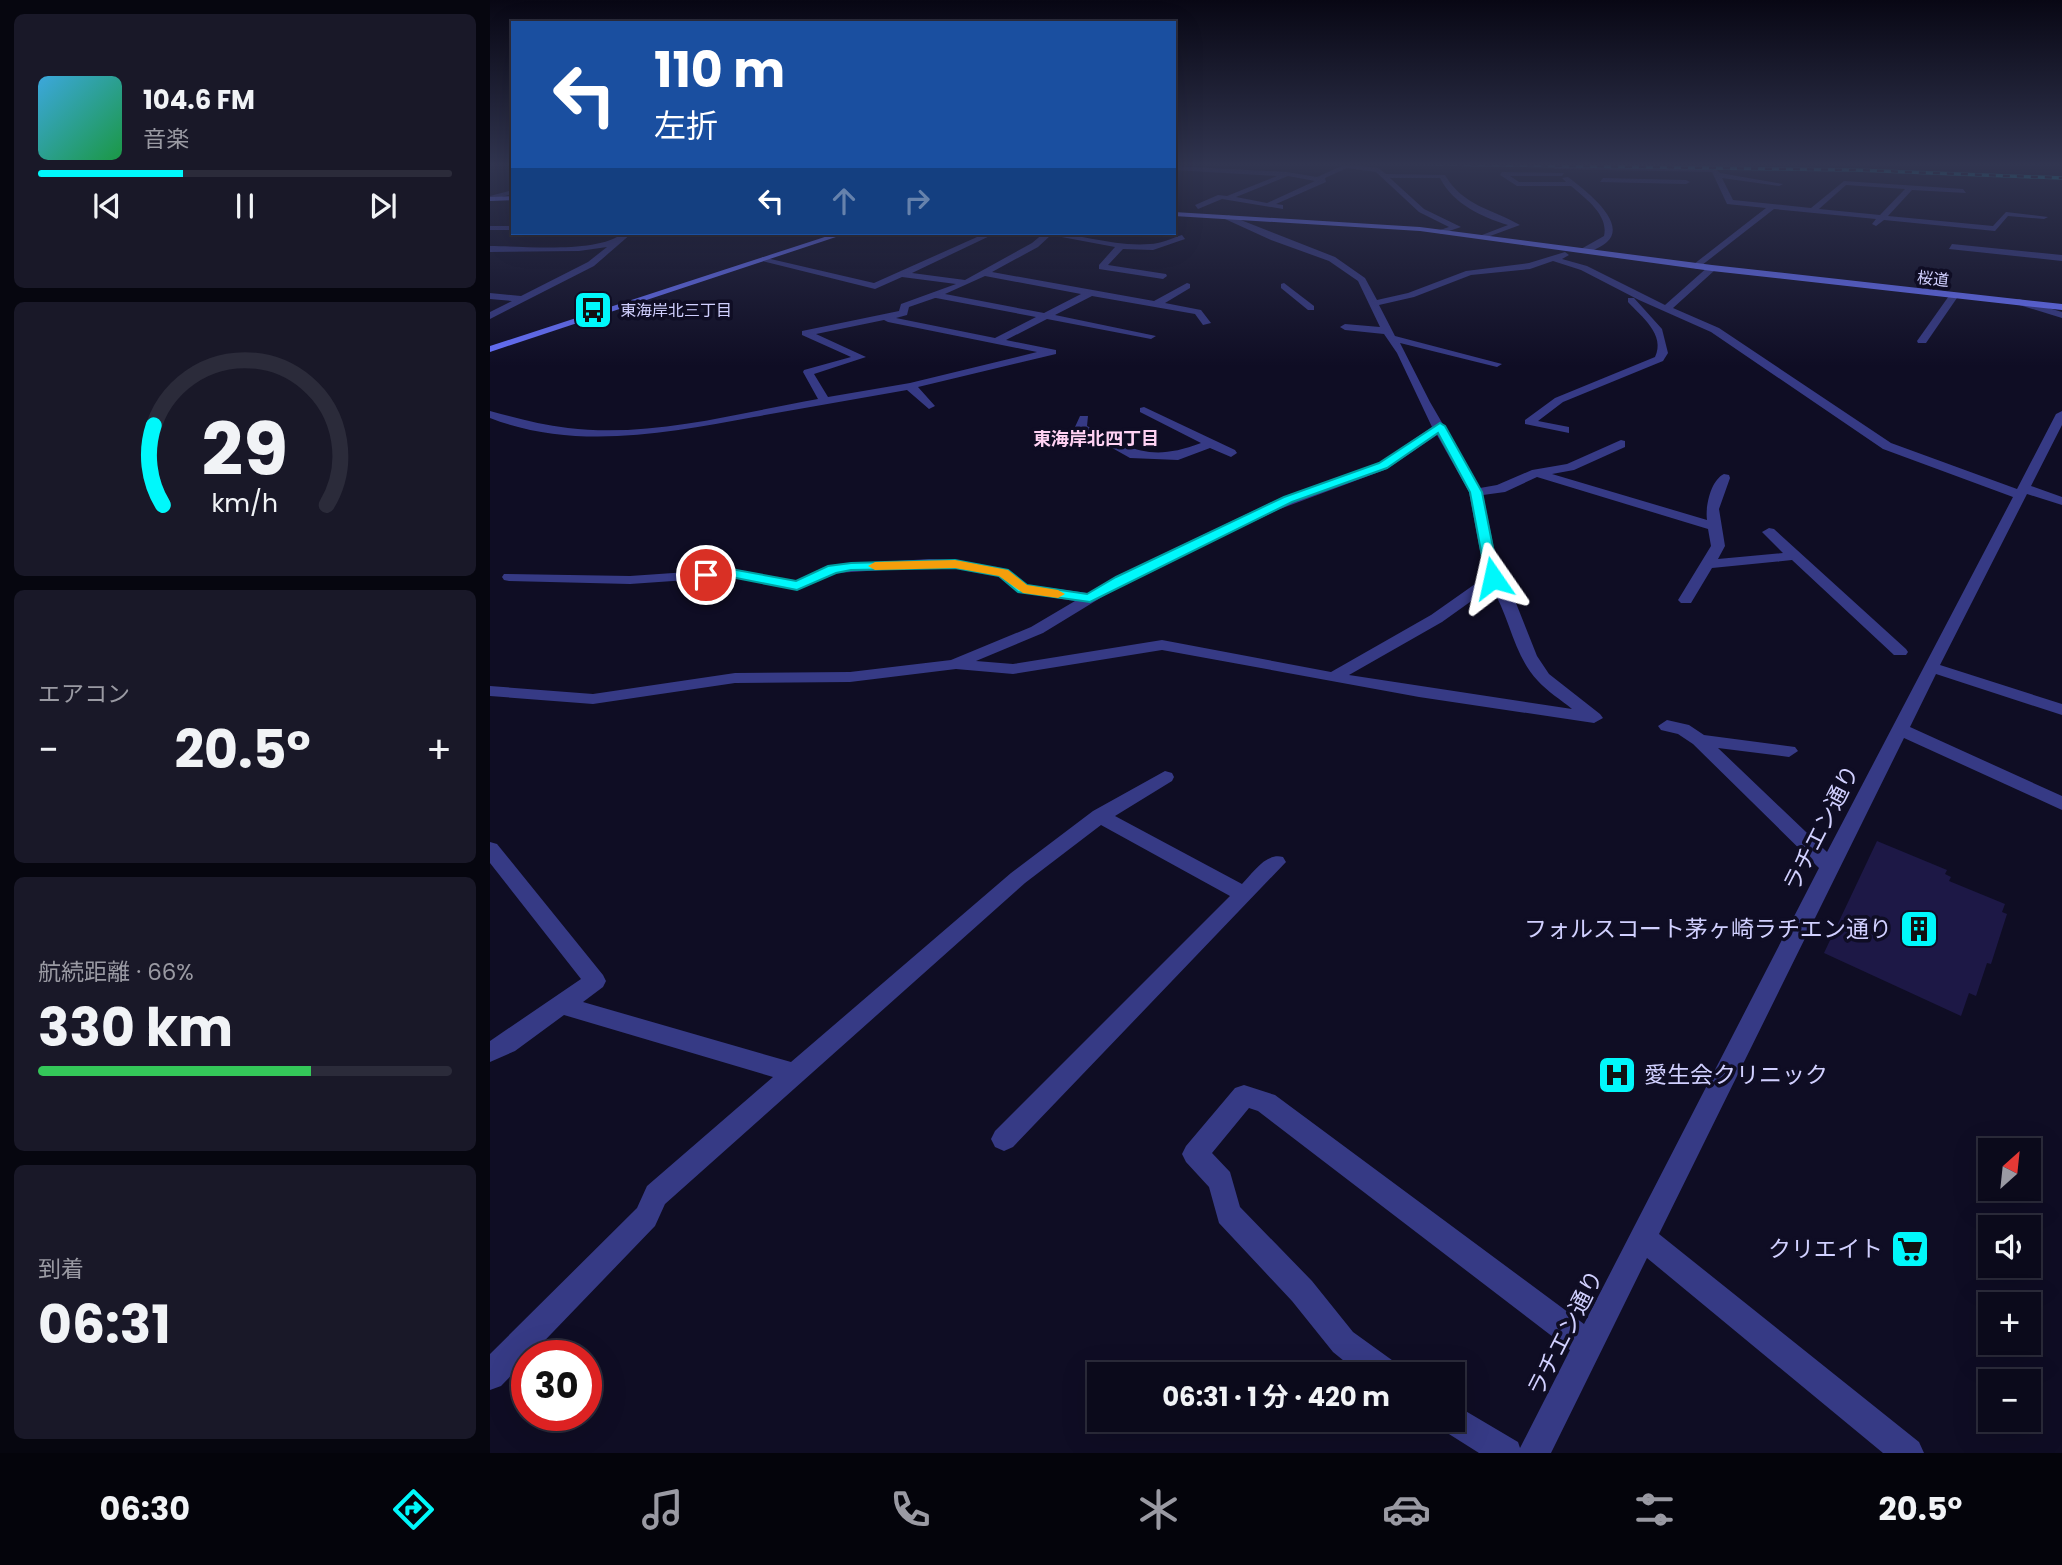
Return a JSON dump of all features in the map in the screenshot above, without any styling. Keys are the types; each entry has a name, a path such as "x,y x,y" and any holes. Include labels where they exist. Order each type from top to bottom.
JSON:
{"street":[{"path":"490,691 593,699 735,678 850,677 954,665 1013,669 1162,645 1419,692 1594,718 1543,677 1529,656 1506,598 1493,578 1476,492 1389,334 1376,303 1356,273 1332,259 1258,231"},
{"name":"桜道","path":"1426,231 1712,268 2062,307"},
{"path":"1485,237 1501,231"},
{"path":"1376,303 1411,295 1469,273 1520,268 1580,251 1604,241 1610,231"},
{"path":"1697,266 1741,231"},
{"path":"490,316 591,264 625,235"},
{"path":"490,349 838,235"},
{"path":"765,258 875,286 988,235"},
{"path":"825,401 808,372 861,357 806,333 904,313 904,306 915,299 936,295 964,282 1035,245 1048,235"},
{"path":"1062,235 1121,246 1157,246 1176,250"},
{"path":"1157,246 1182,237"},
{"path":"490,249 579,248 615,243"},
{"path":"1121,246 1101,267 1163,276"},
{"path":"1952,247 2062,258"},
{"path":"1554,259 1584,268 1727,337 1756,360 1846,416 1887,446 2022,492 2062,502"},
{"path":"1666,309 1712,268"},
{"path":"981,273 1198,312 1206,323"},
{"path":"901,274 964,282"},
{"path":"1271,288 1289,285 1311,308"},
{"path":"1155,305 1187,286"},
{"path":"998,341 1090,293"},
{"path":"936,295 1151,336"},
{"path":"1922,341 1954,295"},
{"path":"490,296 522,299"},
{"path":"1564,430 1529,422 1559,400 1659,359 1663,354 1661,336 1655,322 1630,300 1642,298"},
{"path":"2019,302 2062,314"},
{"path":"490,414 511,422 561,431 616,433 704,424 910,386 1052,352 885,318"},
{"path":"1345,327 1389,334 1497,364"},
{"path":"910,386 929,405"},
{"path":"1144,410 1231,453"},
{"name":"ラチエン通り","path":"1534,1453 1931,667 2062,414"},
{"path":"1084,418 1081,427 1130,454 1178,456 1211,443"},
{"path":"954,665 1037,630 1120,580 1283,502 1383,466 1440,426"},
{"path":"1476,492 1500,489 1536,473 1570,467 1621,444"},
{"path":"1536,473 1716,527"},
{"path":"1686,600 1718,547 1712,509 1724,478"},
{"path":"1769,532 1900,652"},
{"path":"1708,564 1794,556"},
{"path":"509,577 630,580 731,573 797,586 833,569 929,563 955,564 1003,573 1023,589 1090,598"},
{"path":"1335,676 1419,631 1493,578"},
{"path":"1931,667 2062,710"},
{"path":"1667,726 1683,729 1699,740 1831,869"},
{"path":"1900,729 2062,804"},
{"path":"1699,740 1789,751"},
{"path":"490,1376 646,1217 656,1195 1018,878 1100,816 1165,777"},
{"path":"1100,816 1243,894"},
{"path":"490,849 595,981 507,1044 490,1052"},
{"path":"1004,1139 1276,862"},
{"path":"562,1005 794,1073"},
{"path":"1369,1362 1343,1342 1302,1291 1228,1214 1221,1181 1195,1154 1244,1096 1266,1103 1589,1346"},
{"path":"1643,1238 1908,1453"},
{"path":"1465,1426 1507,1453"}],"building":[{"name":"フォルスコート茅ヶ崎ラチエン通り","path":"1877,841 1947,870 1945,874 1951,877 1949,881 2005,904 2002,912 2007,914 1991,964 1987,963 1976,996 1969,993 1961,1016 1824,953"}],"slow traffic":[{"path":"875,566 955,564 1003,573 1023,589 1058,594"}],"place":[{"name":"東海岸北三丁目","path":"593,310"},
{"name":"フォルスコート茅ヶ崎ラチエン通り","path":"1919,929"},
{"name":"愛生会クリニック","path":"1617,1075"},
{"name":"クリエイト","path":"1910,1249"}],"district":[{"name":"東海岸北四丁目","path":"1096,438"}],"route":[{"path":"706,575 731,573 797,586 833,569 851,566 955,564 1003,573 1023,589 1090,598 1120,580 1301,494 1383,466 1440,426 1476,492 1493,578"}]}
